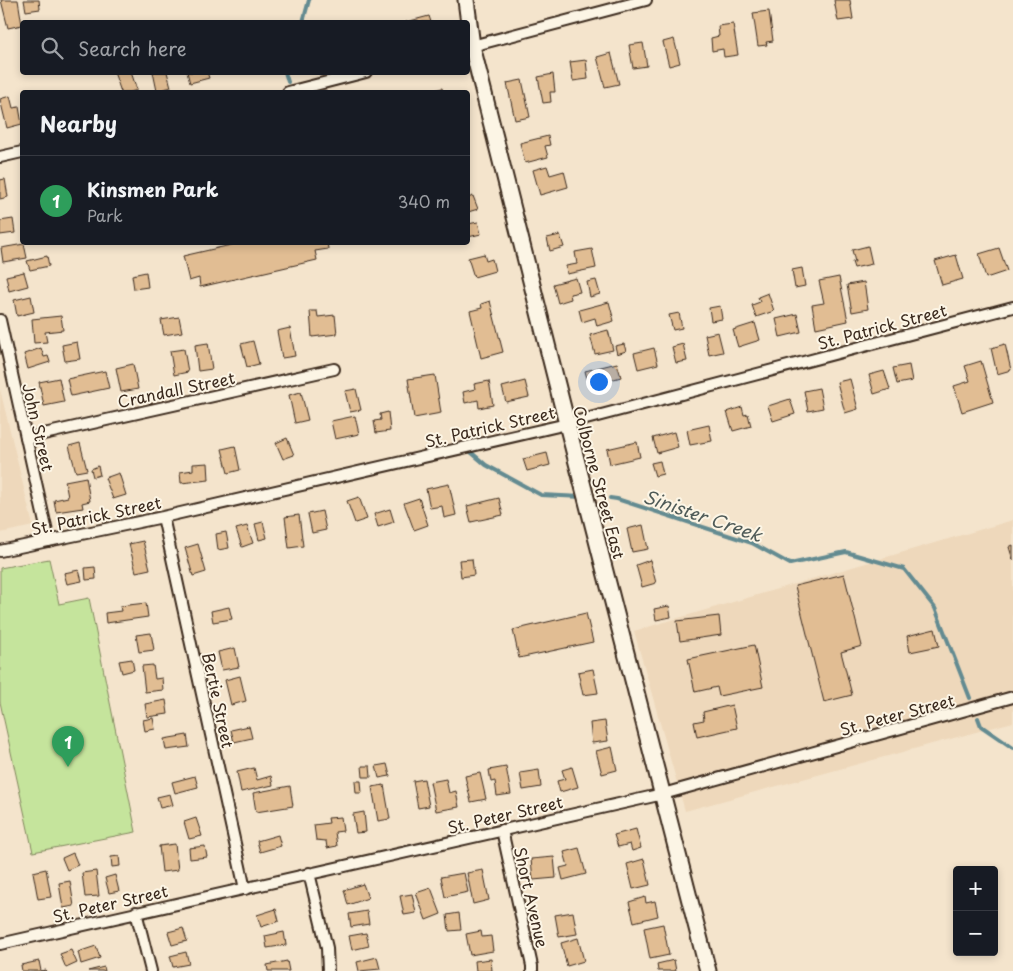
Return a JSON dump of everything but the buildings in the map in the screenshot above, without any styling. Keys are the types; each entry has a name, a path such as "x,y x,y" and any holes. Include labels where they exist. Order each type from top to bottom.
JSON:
{"main road":[{"name":"Colborne Street East","path":"466,0 468,20"},
{"name":"Colborne Street East","path":"470,46 708,971"}],"street":[{"path":"470,46 646,0"},
{"path":"296,90 354,75"},
{"path":"0,157 20,152"},
{"name":"St. Patrick Street","path":"0,551 567,424 1013,307"},
{"name":"John Street","path":"0,320 49,541"},
{"name":"Crandall Street","path":"26,438 334,369"},
{"name":"Bertie Street","path":"163,516 245,889"},
{"name":"St. Peter Street","path":"0,944 663,794 1013,697"},
{"name":"Short Avenue","path":"502,830 532,971"},
{"path":"309,873 327,948 328,971"},
{"path":"136,912 152,971"}],"shaded area":[{"path":"0,389 33,526 0,533"},
{"path":"1013,520 1013,722 685,811 634,631"}],"green space":[{"path":"49,559 59,604 89,598 136,832 33,852 0,702 0,568"}],"waterway":[{"name":"Sinister Creek","path":"304,20 309,0"},
{"name":"Sinister Creek","path":"286,75 288,82"},
{"name":"Sinister Creek","path":"466,448 486,465 541,495 582,497"},
{"name":"Sinister Creek","path":"610,498 752,543 790,564 846,552 904,569 935,608 970,698"},
{"name":"Sinister Creek","path":"978,718 981,726 1013,748"}],"place":[{"name":"Kinsmen Park","path":"68,767"}]}
